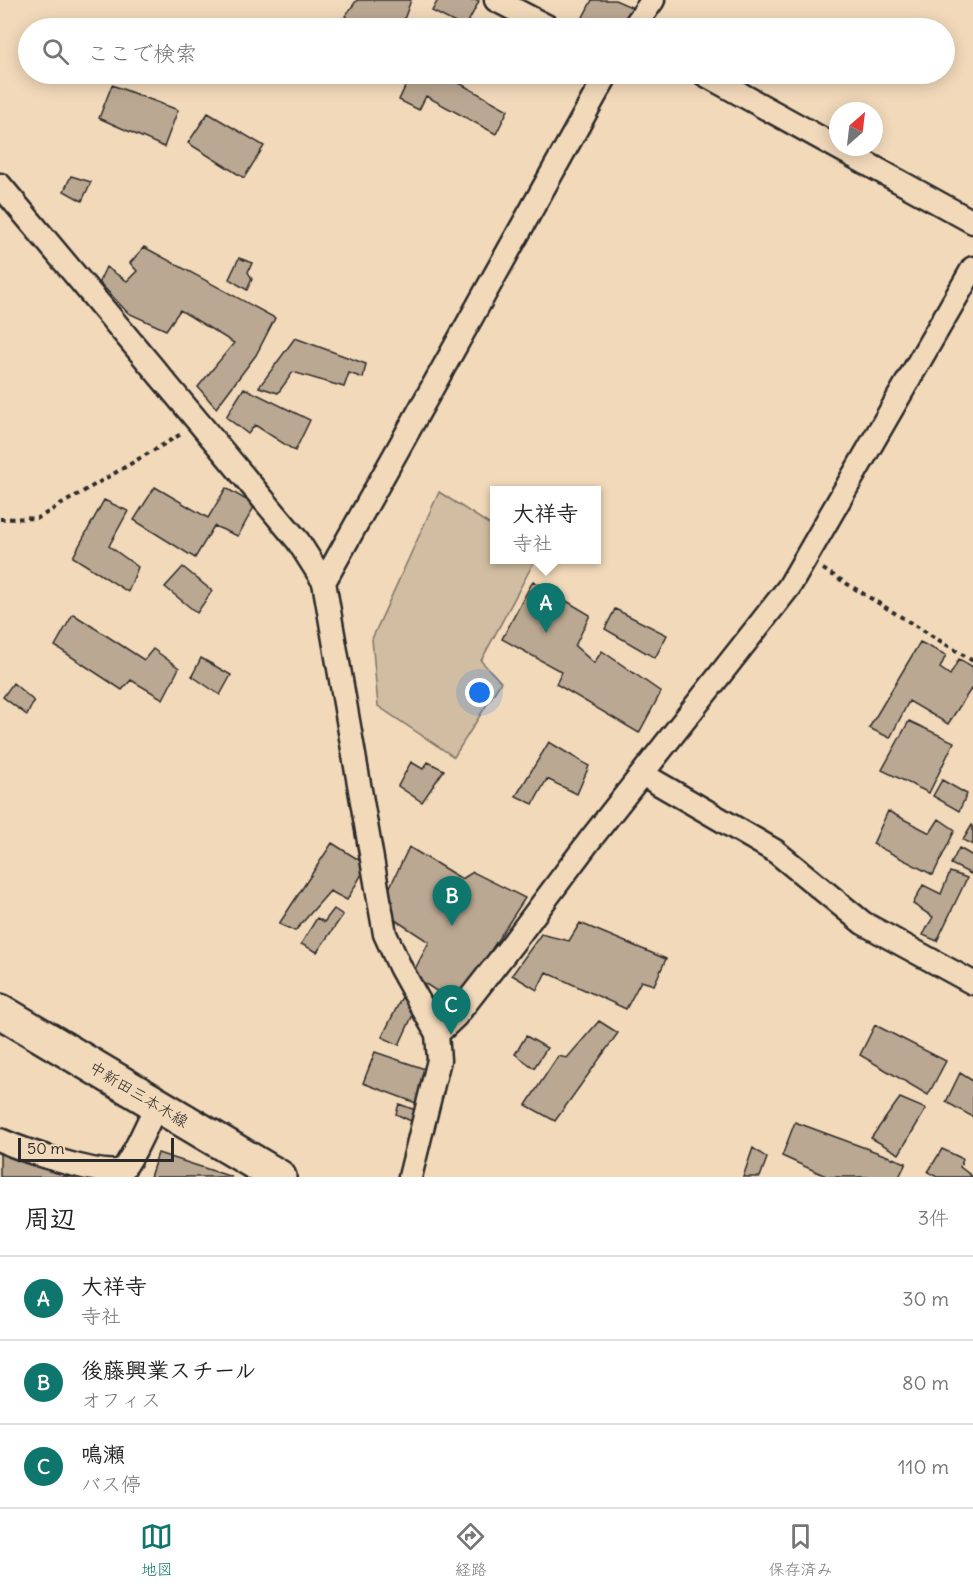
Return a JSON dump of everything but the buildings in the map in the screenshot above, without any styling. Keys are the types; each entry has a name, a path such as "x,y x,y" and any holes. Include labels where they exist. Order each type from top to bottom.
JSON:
{"main road":[{"name":"中新田三本木線","path":"0,1011 279,1177"}],"street":[{"path":"496,0 531,18"},
{"path":"640,18 653,0"},
{"path":"324,582 601,84"},
{"path":"722,84 973,222"},
{"path":"0,185 298,541 324,582 385,934 400,967 437,1034 439,1060 410,1177"},
{"path":"437,1034 470,998 789,587 807,560 973,268"},
{"path":"642,774 775,851 863,923 973,983"},
{"path":"0,1140 78,1171 109,1176 122,1170 157,1105"}],"path":[{"path":"0,519 38,518 184,433 204,427"},
{"path":"807,560 973,661"}],"shaded area":[{"path":"439,492 490,525 490,564 533,564 481,661 501,682 454,757 378,706 372,639"}],"place":[{"name":"大祥寺","path":"546,633"},
{"name":"後藤興業スチール","path":"452,926"},
{"name":"鳴瀬","path":"451,1035"}]}
